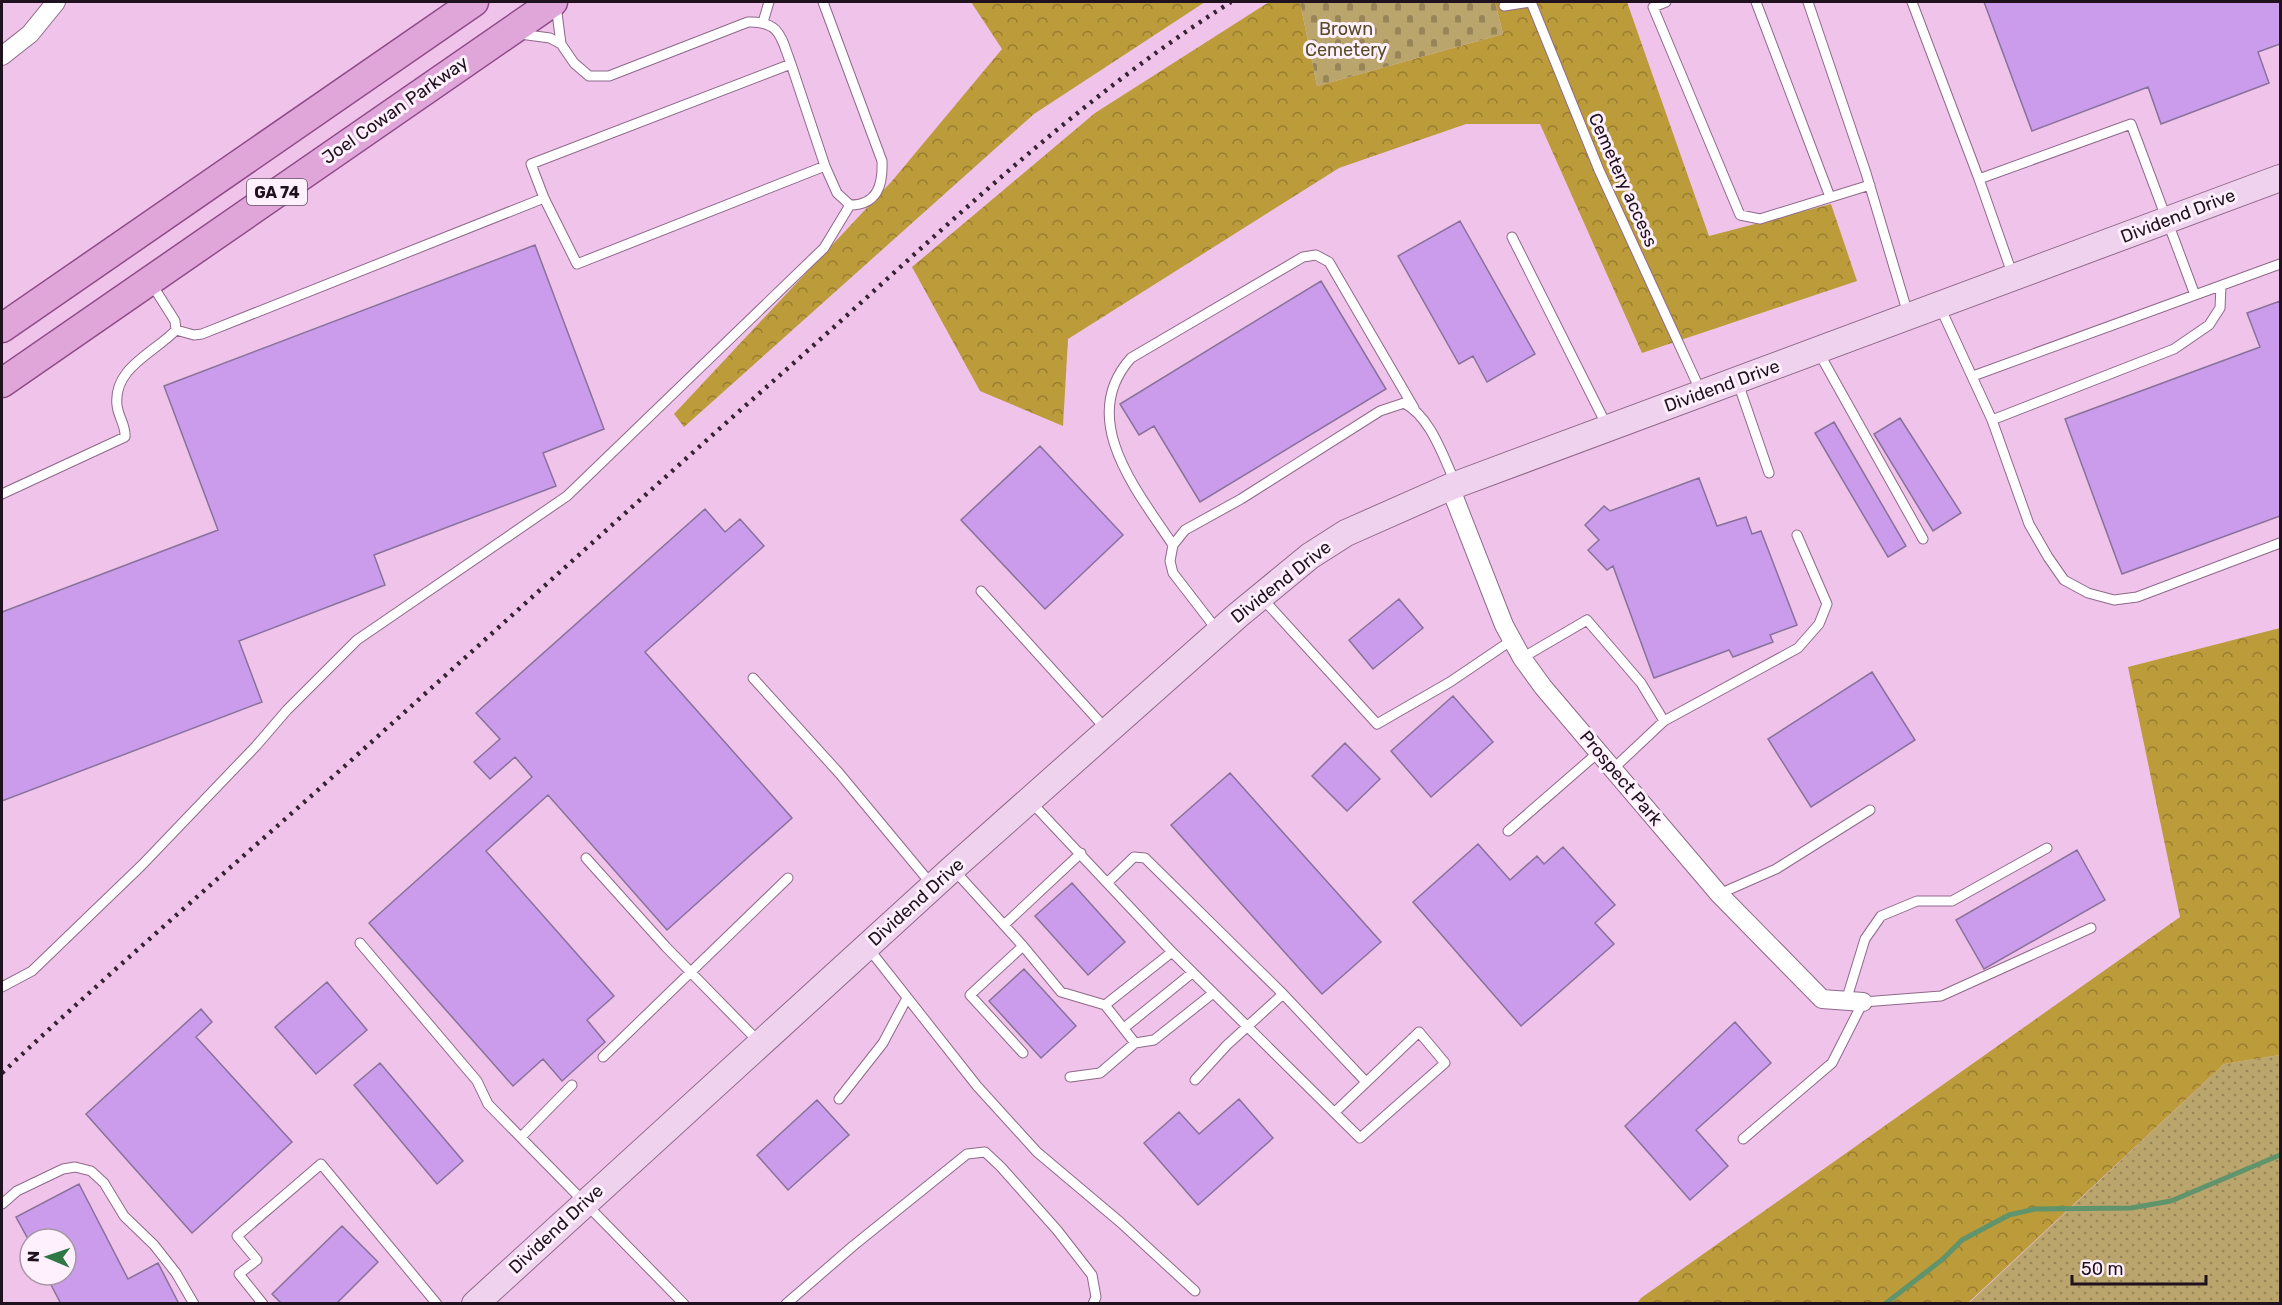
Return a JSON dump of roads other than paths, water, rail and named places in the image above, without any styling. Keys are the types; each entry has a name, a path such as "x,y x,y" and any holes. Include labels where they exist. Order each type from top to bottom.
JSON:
{"main road":[{"name":"GA 74","path":"2,328 474,2"},
{"name":"Joel Cowan Parkway","path":"2,383 554,2"}],"street":[{"path":"2,56 30,33 56,2"},
{"name":"Dividend Drive","path":"475,1304 953,868 1218,632 1310,556 1346,533 1453,486 2280,178"},
{"name":"Prospect Park","path":"1453,486 1504,625 1522,658 1543,687 1719,894 1822,999 1854,1002"}],"lane":[{"path":"554,2 561,44 574,63 589,75 609,76 748,22 764,22 776,29 791,64 825,166 837,193 850,205"},
{"path":"764,22 770,2"},
{"path":"2,987 32,971 142,865 256,746 287,710 357,640 567,496 824,248 850,205 868,202 875,195 882,179 882,161 824,2"},
{"name":"Cemetery access","path":"1504,6 1531,2 1599,170 1702,394"},
{"path":"1666,2 1653,6 1740,215 1760,219 1870,185"},
{"path":"1756,2 1830,197"},
{"path":"1808,2 1870,185 1909,317"},
{"path":"1912,2 2014,278"},
{"path":"507,33 550,38 561,44"},
{"path":"791,64 531,164 544,198 577,264 825,166"},
{"path":"1979,179 2131,124 2195,295"},
{"path":"176,330 194,335 201,334 544,198"},
{"path":"1512,237 1608,428"},
{"path":"1173,545 1123,470 1116,452 1110,420 1111,390 1120,371 1131,358 1303,257 1316,255 1329,262 1414,408 1428,427 1453,486"},
{"path":"1973,376 2280,264"},
{"path":"2,494 125,437 126,429 117,407 118,387 127,371 164,343 176,330 175,321 149,280"},
{"path":"1992,420 2174,349 2209,325 2220,308 2221,286"},
{"path":"1939,305 1992,420 2029,524 2064,580 2088,593 2114,600 2137,597 2280,543"},
{"path":"1818,350 1923,539"},
{"path":"1737,381 1769,473"},
{"path":"1218,632 1173,573 1170,561 1173,545 1185,530 1241,499 1380,411 1404,403 1414,408"},
{"path":"1614,768 1664,721 1798,648 1820,624 1827,604 1797,535"},
{"path":"981,591 1108,731"},
{"path":"1261,597 1377,724 1450,682 1512,640"},
{"path":"1522,658 1587,620 1641,683 1664,721"},
{"path":"753,678 839,772 934,887"},
{"path":"1508,831 1599,751"},
{"path":"1030,800 1212,994 1246,1028 1271,1048 1335,1113 1360,1138 1444,1063 1419,1032 1335,1113"},
{"path":"1719,894 1776,869 1870,810"},
{"path":"1743,1139 1832,1063 1854,1002 1865,939 1881,915 1917,901 1952,901 2048,848"},
{"path":"1004,925 1081,853"},
{"path":"1108,882 1134,857 1145,858 1283,994 1366,1082"},
{"path":"586,858 691,973 760,1043"},
{"path":"953,868 1061,992 1105,1005 1135,1043"},
{"path":"603,1058 788,878"},
{"path":"1854,1002 1941,996 2091,928"},
{"path":"360,943 477,1081 488,1104 684,1304"},
{"path":"867,946 977,1086 1037,1152 1120,1222 1195,1291"},
{"path":"1023,946 970,995 1023,1053"},
{"path":"1105,1005 1172,952"},
{"path":"1124,1028 1192,973"},
{"path":"1070,1077 1100,1073 1135,1043 1154,1040 1212,994"},
{"path":"1195,1080 1283,994"},
{"path":"839,1099 883,1043 907,998"},
{"path":"521,1137 572,1085"},
{"path":"786,1304 853,1246 967,1154 985,1152 1057,1230 1092,1275 1096,1298 1093,1304"},
{"path":"263,1304 239,1274 257,1260 237,1236 321,1164 437,1304"},
{"path":"2,1204 17,1191 63,1169 75,1167 91,1172 104,1183 124,1216 154,1245 176,1273 194,1304"}],"waterway":[{"path":"1885,1304 1943,1259 1962,1240 2009,1215 2035,1209 2131,1208 2171,1201 2280,1155"}],"railway":[{"path":"2,1073 994,183 1109,88 1169,43 1231,2"}],"park label":[{"name":"Brown Cemetery","path":"1346,39"}]}
